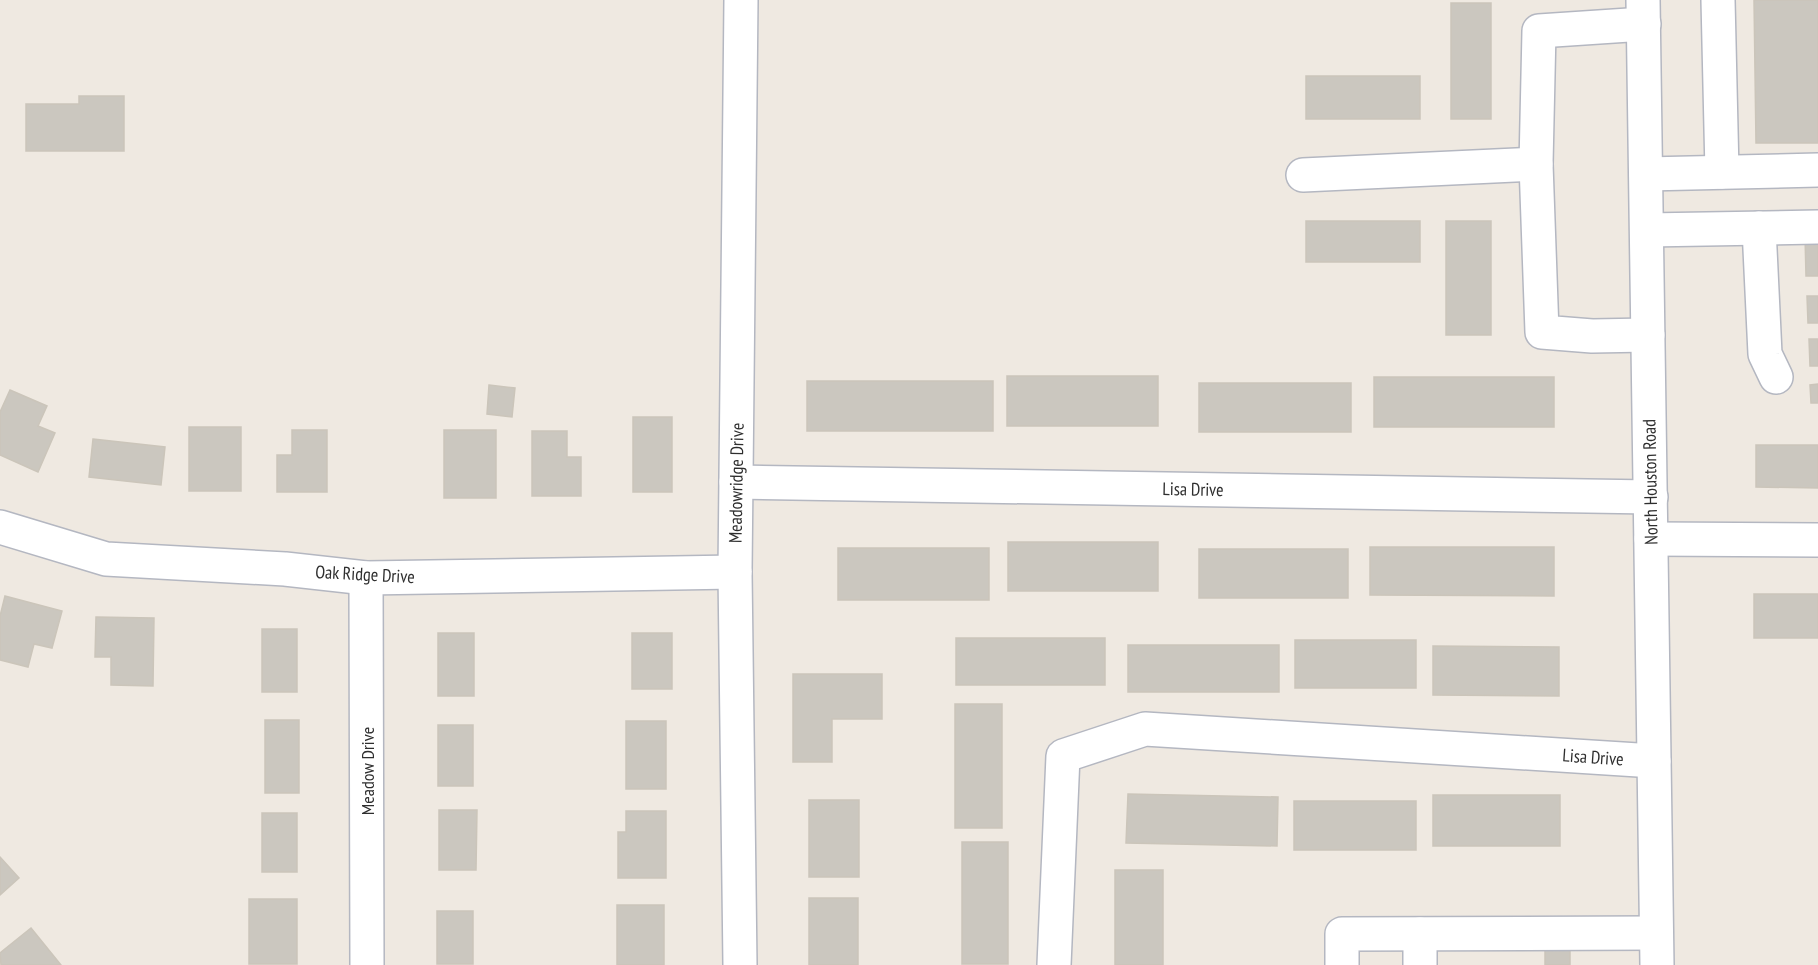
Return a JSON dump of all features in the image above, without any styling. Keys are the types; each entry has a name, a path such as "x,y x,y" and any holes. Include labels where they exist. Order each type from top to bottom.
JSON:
{"street":[{"name":"Meadowridge Drive","path":"740,965 735,572 741,0"},
{"path":"1718,0 1722,172"},
{"path":"1644,12 1539,31 1536,164 1542,332 1592,336 1648,335"},
{"name":"North Houston Road","path":"1644,12 1656,949"},
{"path":"1303,175 1536,164"},
{"path":"1646,174 1818,170"},
{"path":"1647,230 1818,227"},
{"path":"1759,228 1765,354 1776,377"},
{"name":"Lisa Drive","path":"736,482 1651,497"},
{"name":"Oak Ridge Drive","path":"0,527 106,559 285,569 366,578 735,572"},
{"path":"1651,539 1818,540"},
{"name":"Meadow Drive","path":"366,578 367,965"},
{"name":"Lisa Drive","path":"1054,965 1063,756 1144,729 1654,761"},
{"path":"1342,965 1342,934 1420,949 1656,949"}],"building":[{"path":"1754,0 1818,0 1818,143 1756,143"},
{"path":"1451,3 1491,3 1491,119 1451,119"},
{"path":"1306,76 1420,76 1420,119 1306,119"},
{"path":"79,96 124,96 124,151 26,151 26,104 79,104"},
{"path":"1306,221 1420,221 1420,262 1306,262"},
{"path":"1446,221 1491,221 1491,335 1446,335"},
{"path":"1805,236 1818,236 1818,276 1806,276"},
{"path":"1807,296 1818,296 1818,323 1808,323"},
{"path":"1809,339 1818,339 1818,366 1810,366"},
{"path":"1007,376 1158,376 1158,426 1007,426"},
{"path":"1374,377 1554,377 1554,427 1374,427"},
{"path":"807,381 993,381 993,431 807,431"},
{"path":"1199,383 1351,383 1351,432 1199,432"},
{"path":"1818,384 1818,403 1811,403 1810,385"},
{"path":"489,385 515,388 512,417 487,414"},
{"path":"10,390 47,406 38,426 55,433 38,472 0,455 0,412"},
{"path":"633,417 672,417 672,492 633,492"},
{"path":"189,427 241,427 241,491 189,491"},
{"path":"292,430 327,430 327,492 277,492 277,455 292,455"},
{"path":"444,430 496,430 496,498 444,498"},
{"path":"532,431 567,431 567,457 581,457 581,496 532,496"},
{"path":"93,439 165,447 161,485 89,477"},
{"path":"1756,445 1818,445 1818,488 1756,487"},
{"path":"1008,542 1158,542 1158,591 1008,591"},
{"path":"1370,547 1554,547 1554,596 1370,595"},
{"path":"838,548 989,548 989,600 838,600"},
{"path":"1199,549 1348,549 1348,598 1199,598"},
{"path":"1754,594 1818,594 1818,638 1754,638"},
{"path":"5,596 62,611 52,648 34,644 28,667 0,660 0,616"},
{"path":"96,617 154,618 153,686 111,685 111,657 95,657"},
{"path":"262,629 297,629 297,692 262,692"},
{"path":"438,633 474,633 474,696 438,696"},
{"path":"632,633 672,633 672,689 632,689"},
{"path":"956,638 1105,638 1105,685 956,685"},
{"path":"1295,640 1416,640 1416,688 1295,688"},
{"path":"1128,645 1279,645 1279,692 1128,692"},
{"path":"1433,646 1559,647 1559,696 1433,695"},
{"path":"793,674 882,674 882,719 832,719 832,762 793,762"},
{"path":"955,704 1002,704 1002,828 955,828"},
{"path":"265,720 299,720 299,793 265,793"},
{"path":"626,721 666,721 666,789 626,789"},
{"path":"438,725 473,725 473,786 438,786"},
{"path":"1128,794 1278,797 1277,846 1126,843"},
{"path":"1433,795 1560,795 1560,846 1433,846"},
{"path":"809,800 859,800 859,877 809,877"},
{"path":"1294,801 1416,801 1416,850 1294,850"},
{"path":"439,810 477,810 476,870 439,870"},
{"path":"626,811 666,811 666,878 618,878 618,832 626,832"},
{"path":"262,813 297,813 297,872 262,872"},
{"path":"962,842 1008,842 1008,964 962,964"},
{"path":"0,857 19,878 0,895"},
{"path":"1115,870 1163,870 1163,965 1115,965"},
{"path":"809,898 858,898 858,965 809,965"},
{"path":"249,899 297,899 297,964 249,964"},
{"path":"617,905 664,905 664,965 617,965"},
{"path":"437,911 473,911 473,964 437,964"},
{"path":"31,928 61,965 1,965 0,953"},
{"path":"1545,947 1570,947 1570,965 1545,965"}]}
